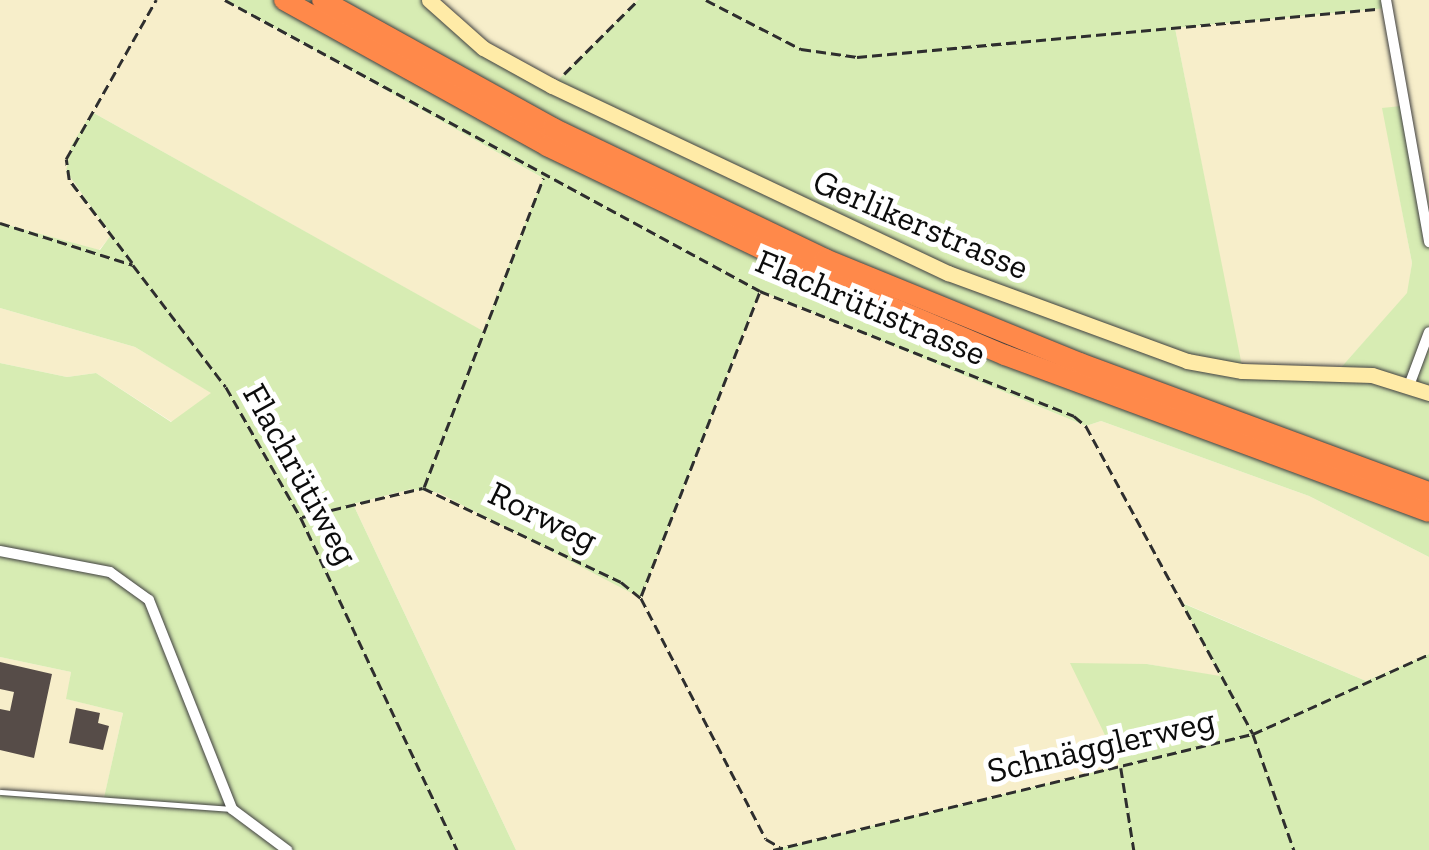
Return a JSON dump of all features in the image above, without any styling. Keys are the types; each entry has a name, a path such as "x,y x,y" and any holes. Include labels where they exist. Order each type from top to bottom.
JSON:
{"highway":[{"path":"284,0 564,154 820,277 1006,355 1429,512"},
{"path":"322,0 554,128 825,258 1063,356 1429,492"}],"street":[{"name":"Gerlikerstrasse","path":"428,0 483,48 552,86 948,272 1126,341 1242,371 1348,373 1410,383 1429,393"},
{"path":"1386,4 1429,242"},
{"path":"1410,383 1429,332"},
{"path":"0,551 110,572 150,600 232,809 287,850"}],"lane":[{"path":"0,792 232,809"}],"path":[{"name":"Flachrütiweg","path":"156,0 66,160 69,180 226,387 302,518 458,850"},
{"name":"Flachrütistrasse","path":"225,0 544,178 760,291 1086,426 1253,734 1294,850"},
{"path":"552,86 638,0"},
{"path":"706,0 801,50 857,56 1386,4"},
{"path":"302,518 423,488 544,178"},
{"path":"0,223 133,264"},
{"path":"760,291 641,598 766,839 782,848"},
{"name":"Rorweg","path":"423,488 641,598"},
{"name":"Schnägglerweg","path":"773,850 1253,734 1429,654"},
{"path":"1121,766 1134,850"}],"shaded area":[{"path":"0,0 225,0 543,178 484,332 92,112 66,171 111,236 99,250 0,223"},
{"path":"429,0 638,0 552,86 483,48"},
{"path":"1386,0 1429,0 1429,242 1383,109 1412,263 1408,293 1337,372 1242,371 1175,28 1386,8"},
{"path":"760,291 1086,426 1101,421 1309,496 1429,557 1429,654 1366,681 1183,603 1221,677 1147,664 1121,766 773,850 516,850 353,504 411,489 439,493 641,597"},
{"path":"0,308 135,347 212,393 172,422 96,373 67,377 0,363"},
{"path":"0,657 71,672 67,699 123,713 103,803 0,792"}],"green space":[{"path":"225,0 429,0 449,21 552,86 638,0 1386,0 1387,8 1175,28 1243,371 1337,372 1407,293 1412,263 1382,108 1401,106 1429,242 1429,557 1309,496 1101,421 1086,426 760,291 641,598 439,493 411,489 353,504 516,850 0,850 0,792 103,802 123,713 66,699 71,672 0,657 0,363 67,377 96,373 171,422 211,393 135,347 0,308 0,223 100,250 111,235 66,171 71,146 92,112 483,331 543,178"},
{"path":"1182,603 1366,681 1429,654 1429,850 773,850 1120,766 1070,663 1147,664 1220,676"}],"building":[{"path":"0,662 52,674 34,758 0,750 0,709 10,711 14,692 0,689"},
{"path":"76,708 100,713 98,723 109,726 103,750 69,743"}]}
